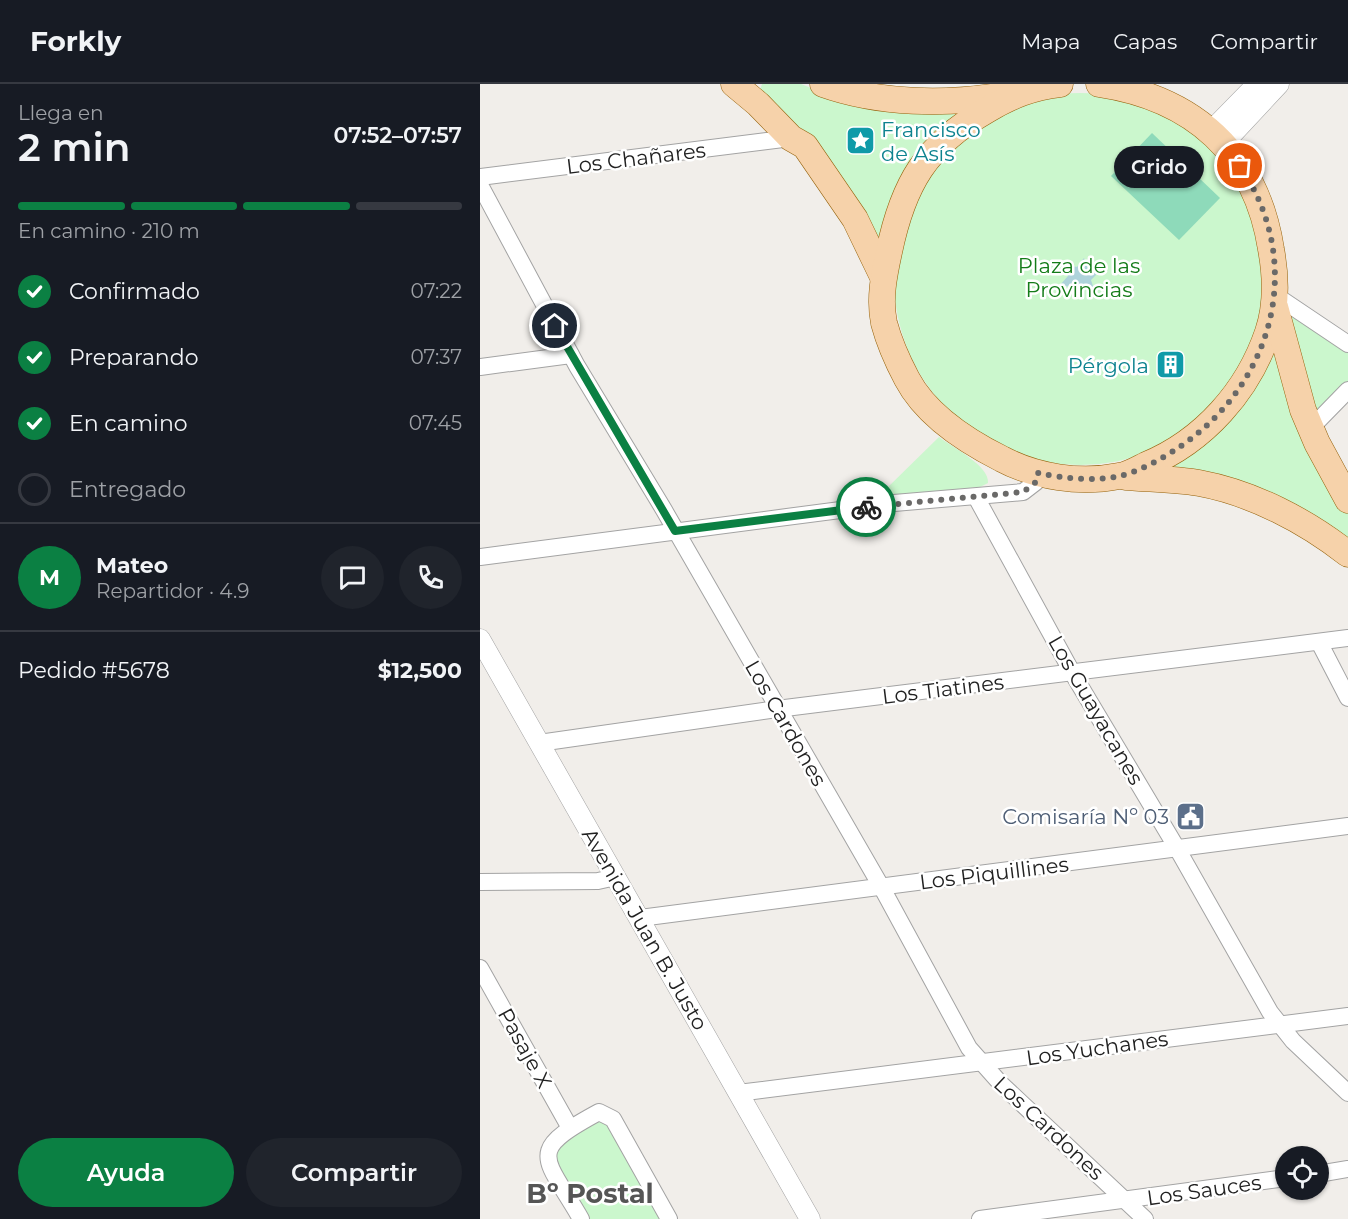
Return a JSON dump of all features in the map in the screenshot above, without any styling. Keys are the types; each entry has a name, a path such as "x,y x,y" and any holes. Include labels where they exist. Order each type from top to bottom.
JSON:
{"main road":[{"path":"734,84 758,104 791,138 805,146 855,219 882,277"},
{"path":"823,84 887,91 911,101 941,101 1016,93 1060,84"},
{"path":"1099,84 1124,89 1174,106 1217,137 1248,177 1259,203 1270,243 1274,300 1310,429 1348,500"},
{"path":"884,322 882,277 896,219 910,184 926,160 951,132 1016,93"},
{"path":"791,138 796,152 845,228 912,389 925,404 968,440 1013,465 1064,478 1120,476 1199,483 1224,489 1300,522 1348,554"},
{"path":"1120,476 1160,459 1205,429 1221,413 1254,368 1269,330 1274,300"}],"street":[{"path":"1217,137 1257,84"},
{"path":"1217,137 1279,84"},
{"name":"Los Chañares","path":"480,177 791,138"},
{"name":"Los Cardones","path":"480,185 571,355 882,888 969,1048 981,1063 1145,1219"},
{"path":"1274,300 1348,344"},
{"path":"480,367 571,355"},
{"path":"1310,429 1348,390"},
{"path":"480,557 894,503 1023,492 1036,482 1038,473"},
{"name":"Los Guayacanes","path":"976,497 1073,674 1178,850 1277,1024 1348,1093"},
{"name":"Los Tiatines","path":"539,743 777,709 1348,638"},
{"name":"Avenida Juan B. Justo","path":"480,639 810,1219"},
{"path":"1319,642 1348,698"},
{"name":"Los Piquillines","path":"640,918 1178,850 1348,826"},
{"path":"480,882 598,881 616,877"},
{"name":"Pasaje X","path":"480,968 570,1128"},
{"name":"Los Yuchanes","path":"738,1093 1348,1016"},
{"path":"581,1219 548,1157 551,1143 570,1128 599,1112 612,1119 669,1219"},
{"path":"1329,1173 1348,1170"},
{"name":"Los Sauces","path":"980,1219 1275,1180"}],"green space":[{"path":"762,84 801,84 816,90 982,106 958,120 883,255 801,129 760,90"},
{"name":"Plaza de las Provincias","path":"1080,93 1116,97 1151,107 1183,124 1212,147 1235,176 1252,208 1262,243 1266,279 1262,315 1252,350 1235,382 1212,411 1183,434 1151,451 1116,461 1080,465 1044,461 1009,451 977,434 948,411 925,382 908,350 898,315 894,279 898,243 908,208 925,176 948,147 977,124 1009,107 1044,97"},
{"path":"1152,133 1220,198 1179,240 1111,176"},
{"path":"1289,314 1348,351 1348,382 1318,413 1313,414"},
{"path":"1270,341 1348,514 1348,538 1278,499 1154,468"},
{"path":"939,437 977,464 983,470 988,483 980,487 894,495 887,488"},
{"path":"599,1112 669,1219 581,1219 551,1167 551,1143"}],"water":[{"path":"1084,258 1088,269 1099,272 1091,280 1095,292 1082,289 1074,298 1071,287 1060,285 1068,276 1064,264 1077,267"}],"way so far":[{"path":"866,507 1023,492 1036,482 1038,473 1064,478 1120,476 1160,459 1205,429 1242,387 1254,368 1269,330 1274,304 1273,262 1269,233 1248,177 1240,166"}],"place":[{"name":"Francisco de Asís","path":"860,141"},
{"name":"Grido","path":"1240,166"},
{"name":"Pérgola","path":"1170,365"},
{"name":"Comisaría Nº 03","path":"1190,816"}],"district":[{"name":"Bº Postal","path":"590,1193"}],"route":[{"path":"555,326 675,531 866,507"}]}
